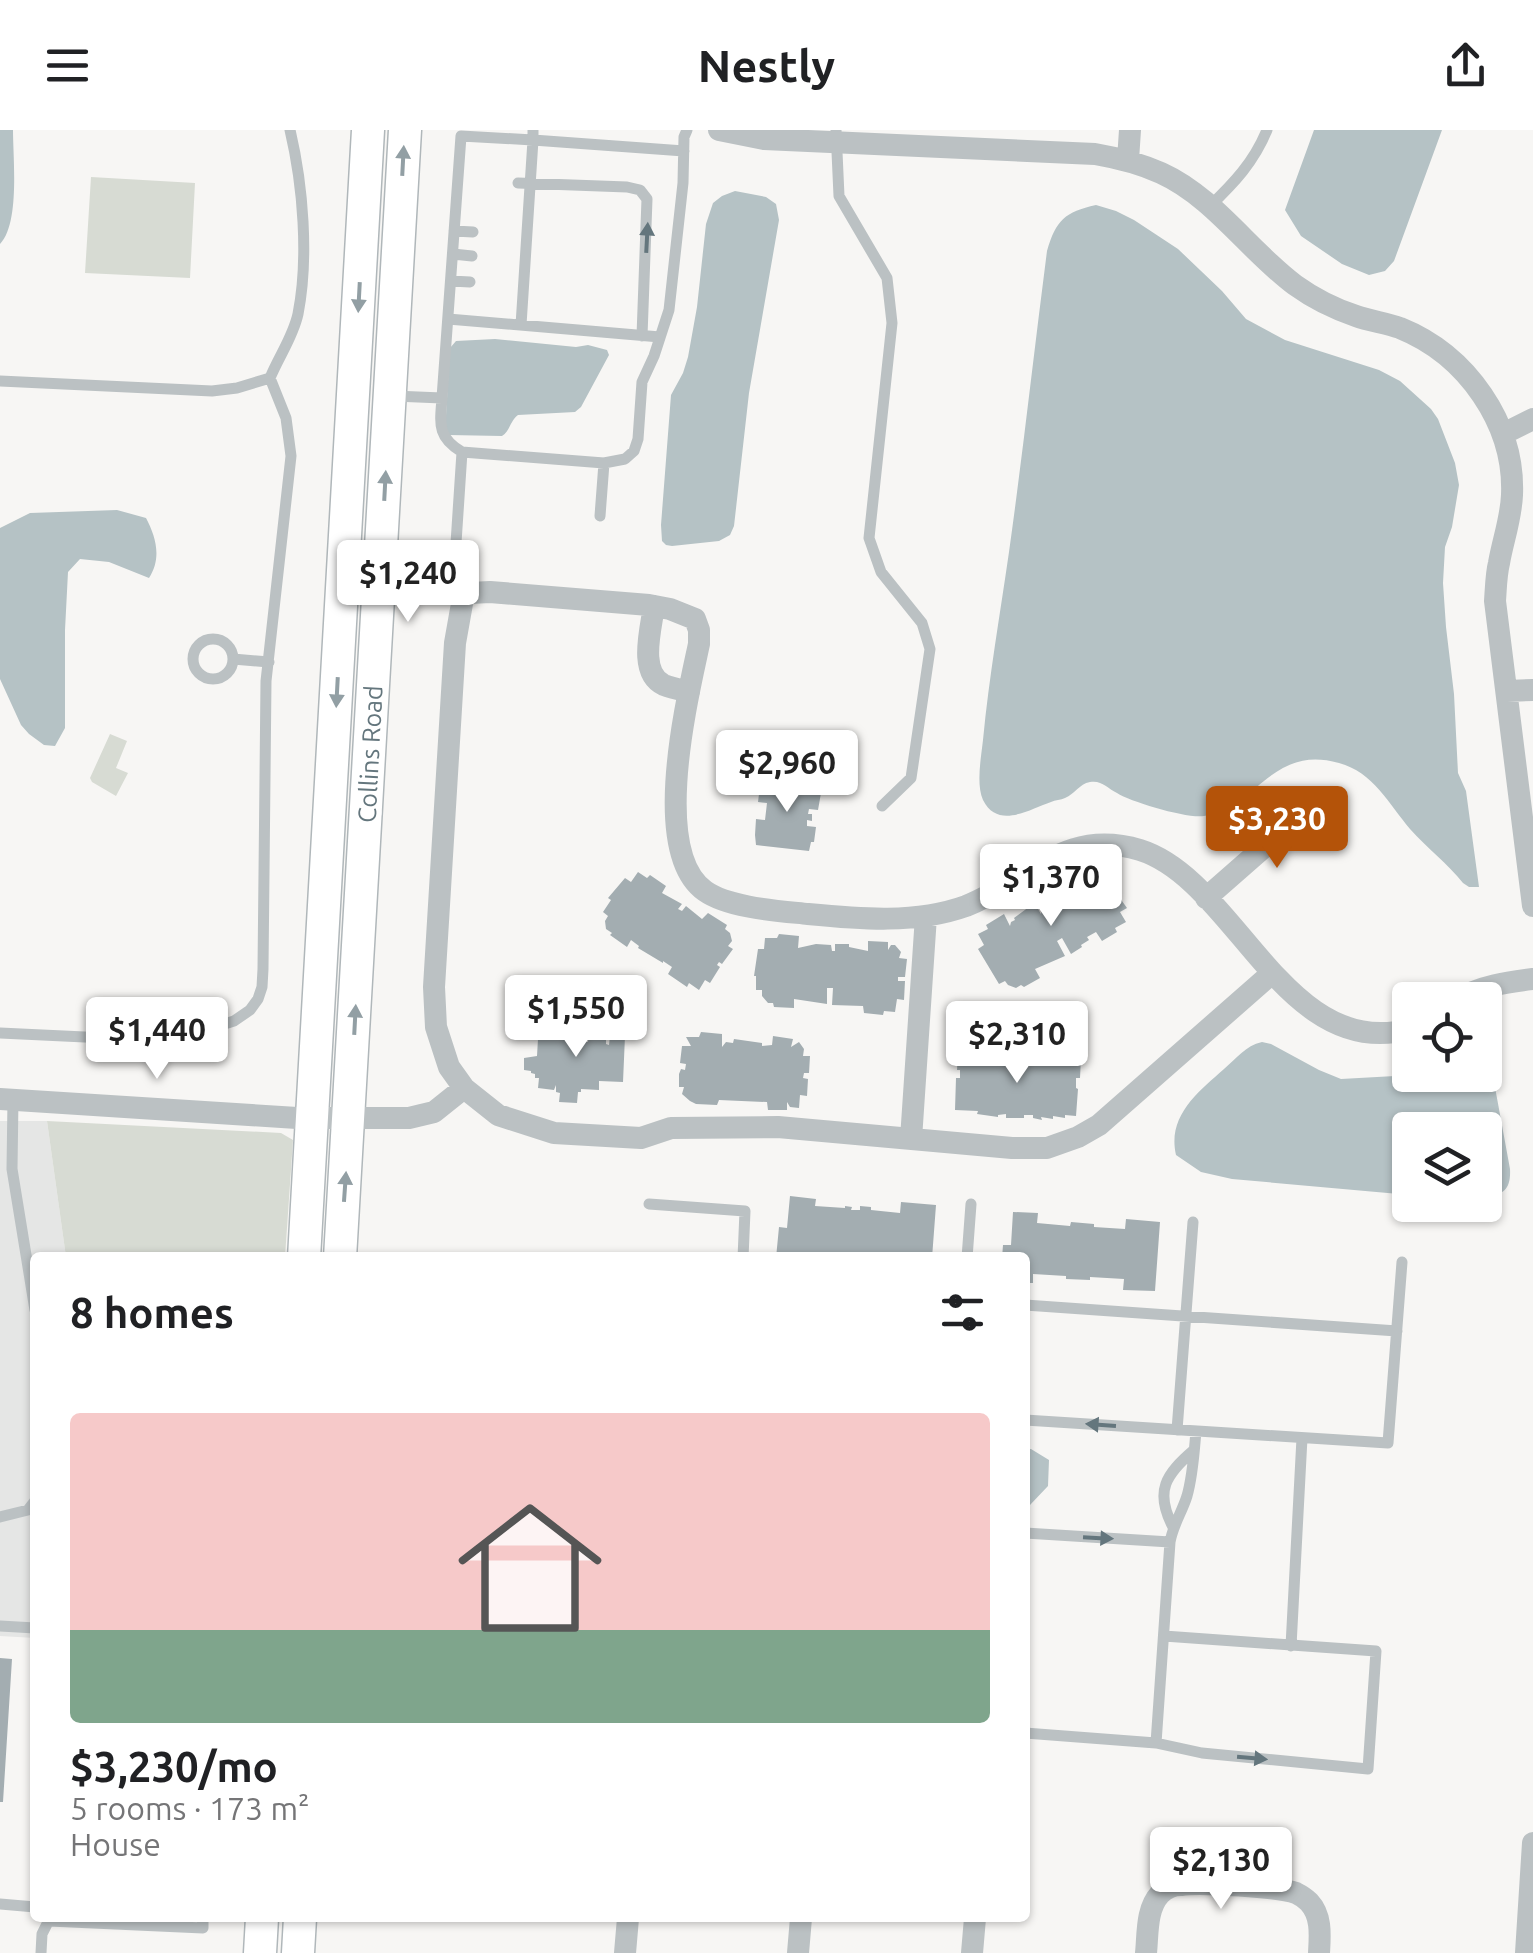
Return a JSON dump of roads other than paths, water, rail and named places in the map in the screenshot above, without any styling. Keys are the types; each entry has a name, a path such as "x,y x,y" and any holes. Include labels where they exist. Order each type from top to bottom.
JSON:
{"main road":[{"name":"Collins Road","path":"304,1252 368,130"},
{"name":"Collins Road","path":"340,1252 405,130"},
{"path":"260,1953 262,1922"},
{"path":"298,1953 300,1922"}],"street":[{"path":"718,130 764,139 836,136 1095,154 1128,160 1185,187 1297,286 1354,316 1400,328 1454,363 1480,391 1504,434 1510,465 1512,494 1495,601 1507,691 1522,725 1533,906"},
{"path":"1095,154 1098,130"},
{"path":"1128,160 1130,130"},
{"path":"1504,434 1533,418"},
{"path":"1271,974 1099,1125 1046,1148 778,1126 671,1128 641,1138 554,1133 498,1115 464,1088 449,1067 436,1027 434,987 455,642 462,598 490,592 654,606 695,619 700,630 699,644 679,759 678,845 690,874 704,890 724,900 782,911 880,919 926,916 966,906 1063,851 1092,844 1130,848 1163,859 1206,898 1271,974 1316,1010 1357,1032 1392,1032"},
{"path":"654,606 648,650 652,673 662,684 689,692"},
{"path":"1507,691 1533,690"},
{"path":"1206,898 1312,805"},
{"path":"911,1139 926,916"},
{"path":"1502,985 1533,979"},
{"path":"7,1099 313,1118 410,1118 434,1112 464,1088"},
{"path":"1526,1953 1533,1843"},
{"path":"1146,1953 1153,1903 1162,1891 1176,1885 1285,1890 1301,1895 1312,1904 1319,1918 1320,1943"},
{"path":"625,1953 628,1922"},
{"path":"798,1953 801,1922"},
{"path":"972,1953 975,1922"}],"lane":[{"path":"0,381 212,391 270,378 292,333 300,294 304,227 290,130"},
{"path":"684,150 533,135 462,136 440,424 445,439 462,452 604,463 625,459 634,451 642,382 669,310 687,130"},
{"path":"1210,207 1246,171 1267,130"},
{"path":"521,326 518,259 524,183 533,135"},
{"path":"836,136 839,196 888,278 892,323 869,538 881,572 922,623 930,649 911,778 882,806"},
{"path":"458,179 475,180"},
{"path":"524,183 627,187 640,190 647,199 642,336"},
{"path":"456,206 473,207"},
{"path":"454,231 473,232"},
{"path":"453,254 472,256"},
{"path":"451,281 470,282"},
{"path":"448,319 660,337"},
{"path":"0,1033 148,1040 234,1021 258,999 263,970 266,682 292,456 286,418 270,378"},
{"path":"390,396 442,398"},
{"path":"456,542 462,452"},
{"path":"600,516 604,463"},
{"path":"233,660 269,662"},
{"path":"7,1099 12,1169 30,1279"},
{"path":"649,1204 745,1210 743,1252"},
{"path":"967,1252 971,1204"},
{"path":"1177,1430 1193,1222"},
{"path":"1030,1420 1388,1443 1402,1262"},
{"path":"1030,1305 1396,1332"},
{"path":"1156,1743 1170,1542 1185,1501 1196,1431"},
{"path":"1291,1646 1302,1438"},
{"path":"1173,1527 1165,1512 1163,1490 1176,1466 1194,1450"},
{"path":"0,1517 30,1508"},
{"path":"1030,1533 1170,1542"},
{"path":"0,1626 30,1628"},
{"path":"1030,1733 1156,1743 1202,1753 1368,1769 1376,1651 1164,1636"},
{"path":"0,1904 30,1907"},
{"path":"41,1953 42,1934 48,1922"},
{"path":"101,1922 203,1928 203,1922"}]}
